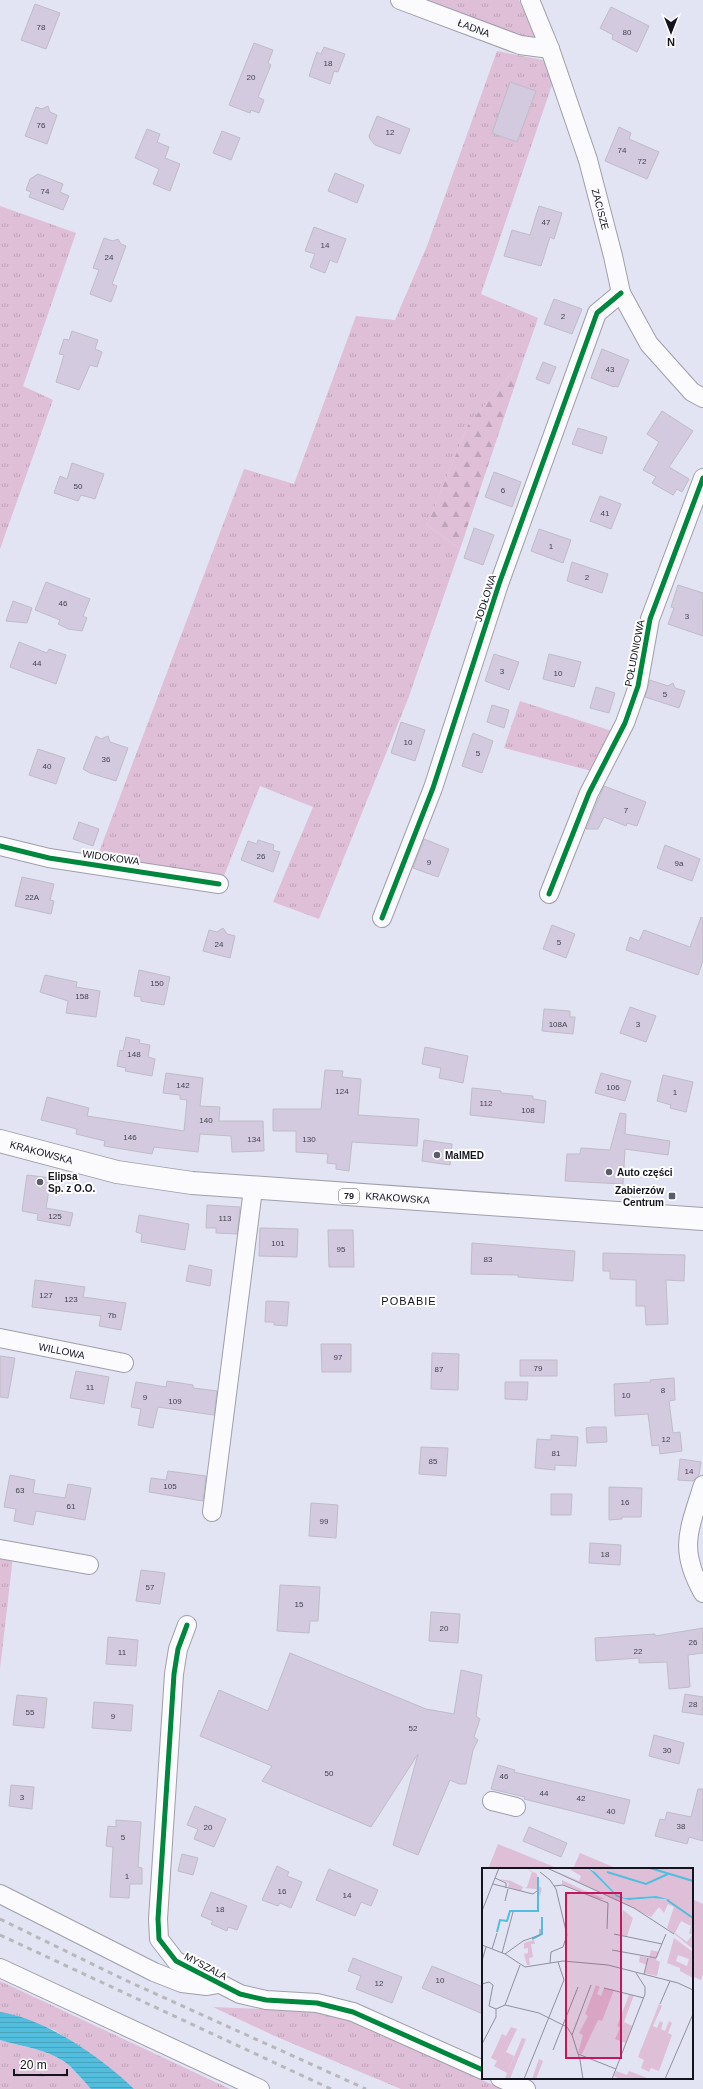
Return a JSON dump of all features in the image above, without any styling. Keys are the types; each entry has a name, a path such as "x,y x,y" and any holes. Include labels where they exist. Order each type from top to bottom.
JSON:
{"main road":[{"name":"KRAKOWSKA","path":"0,1141 71,1161 140,1176 253,1189 703,1219"}],"street":[{"name":"ŁADNA","path":"400,0 520,45 550,50"},
{"name":"ZACISZE","path":"530,0 550,50 588,160 614,256 621,293 649,344 692,392 703,398"},
{"name":"JODŁOWA","path":"382,918 433,788 499,584 597,313 621,293"},
{"name":"POŁUDNIOWA","path":"549,894 589,793 625,723 638,686 650,619 703,478"},
{"name":"WIDOKOWA","path":"0,846 49,858 137,870 219,884"},
{"path":"212,1512 253,1189"},
{"name":"WILLOWA","path":"0,1338 124,1363"},
{"path":"703,1485 687,1542 688,1560 696,1581 703,1593"},
{"path":"0,1549 89,1565"},
{"name":"MYSZALA","path":"187,1625 178,1649 172,1700 158,1919 159,1939 176,1961 240,1994 266,2000 317,2003 353,2012 482,2070"},
{"path":"492,1801 516,1807"},
{"path":"0,1894 33,1909 154,1972 182,1983 207,1986 220,1984"},
{"path":"0,1968 260,2089"},
{"path":"502,2079 526,2089"}],"green space":[{"path":"414,0 519,0 538,41 524,40"},
{"path":"497,51 548,61 555,76 481,294 538,318 524,358 468,425 427,525 460,549 408,699 319,919 273,902 313,807 260,786 223,878 96,860 244,469 294,484 356,316 395,320 427,246"},
{"path":"0,206 76,233 23,386 53,400 0,549"},
{"path":"524,358 460,549 427,525 468,425"},
{"path":"520,701 615,732 595,772 504,748"},
{"path":"0,1553 13,1556 0,1669"},
{"path":"498,1844 557,1868 488,1868"},
{"path":"580,1853 616,1868 573,1868"},
{"path":"693,1899 703,1904 703,1974 701,1980 693,1976"},
{"path":"0,1981 230,2089 134,2089 82,2048 54,2030 0,2012"},
{"path":"213,2007 310,2011 337,2015 502,2089 401,2089 277,2037"},
{"path":"0,2040 36,2049 62,2060 70,2066 91,2089 0,2089"}],"water":[{"path":"0,2012 36,2022 72,2041 106,2064 134,2089 91,2089 70,2066 62,2060 36,2049 0,2040"}],"building":[{"path":"35,4 60,13 46,49 21,40"},
{"path":"611,7 649,26 637,52 612,39 613,35 600,28"},
{"path":"254,43 273,50 268,63 271,65 258,97 264,100 259,113 251,110 250,113 229,105"},
{"path":"324,47 345,54 338,72 334,71 330,84 309,76 317,52 321,54"},
{"path":"510,82 536,91 517,142 492,133"},
{"path":"48,106 50,112 57,115 47,144 25,136 36,107 42,109"},
{"path":"377,116 410,129 400,154 375,145 370,139 369,136"},
{"path":"619,127 631,133 629,139 659,152 647,179 605,161"},
{"path":"147,129 160,134 157,142 169,147 165,158 180,164 170,191 153,184 159,169 135,158"},
{"path":"222,131 240,138 231,160 213,153"},
{"path":"335,173 364,185 357,203 328,191"},
{"path":"38,174 63,184 60,192 69,196 63,210 29,197 31,192 26,190 30,179"},
{"path":"539,206 562,213 554,239 550,237 541,266 504,256 512,230 530,235"},
{"path":"314,227 346,239 337,263 330,260 325,273 310,267 315,254 305,251"},
{"path":"104,238 113,241 118,239 121,244 126,246 112,284 117,286 111,302 90,294 99,270 93,268"},
{"path":"554,299 582,309 572,334 544,324"},
{"path":"72,331 98,340 95,349 102,352 97,367 90,365 79,390 56,382 64,355 59,354 64,339 69,340"},
{"path":"602,349 629,360 618,387 614,387 591,378"},
{"path":"543,362 556,367 549,384 536,379"},
{"path":"662,411 693,431 669,467 689,479 682,492 677,489 673,495 652,483 656,477 643,470 659,442 647,434"},
{"path":"578,428 607,437 602,454 572,444"},
{"path":"72,463 104,474 95,499 81,495 78,501 54,493 60,476 67,479"},
{"path":"494,472 521,482 512,507 485,497"},
{"path":"600,496 621,504 611,529 590,521"},
{"path":"474,528 494,535 483,565 464,558"},
{"path":"539,529 571,540 563,563 531,551"},
{"path":"572,562 608,574 602,593 567,581"},
{"path":"46,582 90,599 83,616 87,618 82,631 68,629 58,624 60,620 35,610"},
{"path":"678,585 703,593 703,636 668,624 674,608 671,607"},
{"path":"13,601 32,608 27,623 6,621"},
{"path":"19,642 47,653 49,649 66,655 56,684 10,667"},
{"path":"494,654 519,662 509,690 485,681"},
{"path":"549,654 581,662 574,687 543,679"},
{"path":"650,680 668,686 673,683 675,688 685,691 679,708 645,697"},
{"path":"596,687 615,693 609,713 590,708"},
{"path":"492,705 509,710 504,728 487,722"},
{"path":"401,722 425,730 415,761 391,753"},
{"path":"473,733 493,741 482,773 462,766"},
{"path":"96,736 101,739 108,736 110,742 128,748 116,781 90,773 83,769"},
{"path":"38,749 65,758 56,784 29,775"},
{"path":"604,786 646,802 637,826 627,823 626,826 604,817 598,829 586,829"},
{"path":"79,822 99,829 93,846 73,839"},
{"path":"424,839 449,849 438,877 413,868"},
{"path":"258,840 274,845 273,850 280,852 273,872 241,860 248,841 257,844"},
{"path":"665,845 700,859 692,881 657,868"},
{"path":"22,877 54,884 50,900 54,901 51,914 15,906"},
{"path":"701,917 703,918 703,961 698,975 626,950 630,937 639,941 644,930 690,947"},
{"path":"552,925 575,934 566,958 543,949"},
{"path":"223,928 227,934 235,936 230,958 203,951 209,930 217,932"},
{"path":"139,970 170,977 164,1005 141,1001 141,997 134,996"},
{"path":"45,975 77,982 76,987 100,991 96,1017 66,1013 68,1001 40,992"},
{"path":"630,1007 656,1016 646,1042 620,1033"},
{"path":"544,1009 570,1011 570,1017 575,1017 573,1034 542,1031"},
{"path":"126,1037 140,1040 139,1043 150,1045 148,1057 155,1059 152,1076 125,1071 126,1068 117,1066 120,1050 123,1051"},
{"path":"425,1047 468,1056 463,1083 439,1078 441,1068 422,1064"},
{"path":"325,1070 343,1071 342,1077 361,1079 358,1115 419,1119 417,1146 352,1142 349,1171 336,1169 336,1164 327,1163 328,1154 296,1152 296,1131 273,1131 273,1109 321,1109"},
{"path":"166,1073 203,1078 200,1106 220,1107 219,1121 263,1121 264,1151 232,1152 231,1136 200,1134 198,1152 154,1147 152,1154 104,1146 105,1141 76,1134 77,1129 41,1120 47,1097 89,1108 87,1116 184,1131 187,1100 180,1099 180,1095 163,1093"},
{"path":"601,1073 631,1081 625,1101 595,1093"},
{"path":"663,1075 693,1082 686,1112 670,1108 671,1105 657,1101"},
{"path":"472,1088 533,1096 533,1099 546,1101 544,1123 470,1115"},
{"path":"620,1113 626,1114 625,1134 670,1141 668,1155 625,1149 623,1184 565,1181 567,1154 580,1154 581,1148 610,1150"},
{"path":"424,1140 452,1144 450,1165 422,1161"},
{"path":"27,1175 51,1178 46,1208 73,1213 70,1226 37,1220 38,1214 22,1211"},
{"path":"207,1205 240,1207 237,1234 216,1233 216,1228 206,1228"},
{"path":"139,1215 189,1224 185,1250 141,1242 142,1234 136,1232"},
{"path":"260,1228 298,1229 297,1257 259,1256"},
{"path":"328,1230 353,1230 354,1267 329,1267"},
{"path":"472,1243 575,1251 573,1281 518,1277 518,1275 471,1274"},
{"path":"603,1253 685,1255 684,1281 666,1280 668,1324 646,1325 645,1306 636,1306 636,1280 610,1279 610,1271 603,1271"},
{"path":"189,1265 212,1270 210,1286 186,1281"},
{"path":"35,1280 85,1287 83,1297 126,1303 121,1330 99,1326 101,1316 32,1307"},
{"path":"266,1301 289,1302 287,1326 274,1325 274,1322 265,1322"},
{"path":"321,1344 351,1344 351,1372 322,1372"},
{"path":"432,1353 459,1354 458,1390 431,1389"},
{"path":"0,1356 15,1358 8,1398 0,1397"},
{"path":"520,1360 557,1360 557,1376 520,1376"},
{"path":"76,1371 109,1377 104,1404 70,1398"},
{"path":"674,1378 675,1400 669,1401 673,1433 680,1432 682,1451 660,1454 659,1445 652,1446 648,1414 615,1416 614,1384 651,1382 650,1380"},
{"path":"167,1381 193,1385 193,1388 217,1391 214,1415 158,1407 153,1428 138,1425 141,1409 131,1407 136,1382 166,1387"},
{"path":"505,1382 528,1382 527,1400 505,1399"},
{"path":"606,1427 607,1442 587,1443 586,1428"},
{"path":"551,1435 578,1437 576,1466 555,1465 555,1470 535,1468 537,1439 551,1440"},
{"path":"421,1447 448,1448 446,1476 419,1474"},
{"path":"680,1459 701,1462 699,1475 693,1481 678,1480"},
{"path":"168,1471 206,1476 203,1501 149,1492 151,1478 166,1480"},
{"path":"10,1475 35,1480 33,1493 65,1498 68,1484 91,1488 85,1520 36,1511 33,1525 14,1521 16,1509 4,1507"},
{"path":"609,1487 642,1488 641,1517 622,1517 622,1519 609,1520"},
{"path":"551,1494 572,1494 571,1515 551,1515"},
{"path":"311,1503 338,1505 336,1538 309,1536"},
{"path":"590,1543 621,1545 620,1565 589,1563"},
{"path":"141,1570 165,1573 160,1604 136,1601"},
{"path":"280,1585 320,1587 318,1621 310,1621 309,1633 277,1631"},
{"path":"431,1612 460,1614 458,1643 429,1641"},
{"path":"703,1628 703,1653 688,1655 690,1687 669,1689 667,1662 639,1663 639,1658 596,1661 595,1638 655,1634 655,1636"},
{"path":"108,1637 138,1640 136,1666 106,1664"},
{"path":"290,1653 426,1709 454,1714 461,1670 482,1675 476,1716 480,1719 474,1737 478,1740 473,1750 466,1784 459,1784 450,1780 418,1855 393,1845 418,1754 371,1827 262,1781 272,1766 200,1736 219,1690 268,1711"},
{"path":"685,1694 703,1697 703,1715 682,1712"},
{"path":"17,1695 47,1698 44,1728 13,1725"},
{"path":"94,1702 133,1705 131,1731 92,1728"},
{"path":"654,1735 684,1743 679,1764 649,1756"},
{"path":"498,1765 515,1770 514,1772 630,1800 624,1824 524,1799 525,1797 491,1789"},
{"path":"11,1785 34,1787 32,1809 9,1806"},
{"path":"698,1789 703,1789 703,1841 689,1837 687,1844 655,1836 660,1819 665,1820 667,1812 691,1817"},
{"path":"195,1806 226,1819 214,1847 194,1839 198,1829 187,1825"},
{"path":"116,1820 141,1822 138,1867 142,1868 142,1884 130,1884 129,1898 110,1897 113,1847 106,1846 108,1826 116,1827"},
{"path":"529,1827 567,1843 561,1857 523,1841"},
{"path":"182,1854 198,1858 193,1875 178,1871"},
{"path":"277,1866 289,1872 287,1876 302,1882 291,1908 280,1903 278,1906 262,1900"},
{"path":"329,1869 378,1890 371,1906 361,1902 355,1916 316,1900"},
{"path":"211,1892 247,1906 237,1930 228,1927 227,1931 211,1924 213,1921 201,1916"},
{"path":"353,1958 402,1977 392,2003 356,1989 361,1976 348,1971"},
{"path":"432,1966 482,1987 482,2014 422,1988"}],"railway":[{"path":"0,1919 125,1980 366,2089"},
{"path":"0,1935 331,2089"}],"cycle path":[{"path":"382,918 433,788 499,584 597,313 621,293"},
{"path":"549,894 589,793 625,723 638,686 650,619 703,478"},
{"path":"0,846 49,858 219,884"},
{"path":"187,1625 178,1649 174,1674 158,1919 159,1939 176,1961 240,1994 266,2000 317,2003 353,2012 482,2070"}],"place":[{"name":"MalMED","path":"437,1155"},
{"name":"Auto części","path":"609,1172"},
{"name":"Elipsa Sp. z O.O.","path":"40,1182"},
{"name":"Zabierzów Centrum","path":"672,1196"}],"district":[{"name":"POBABIE","path":"409,1301"}]}
